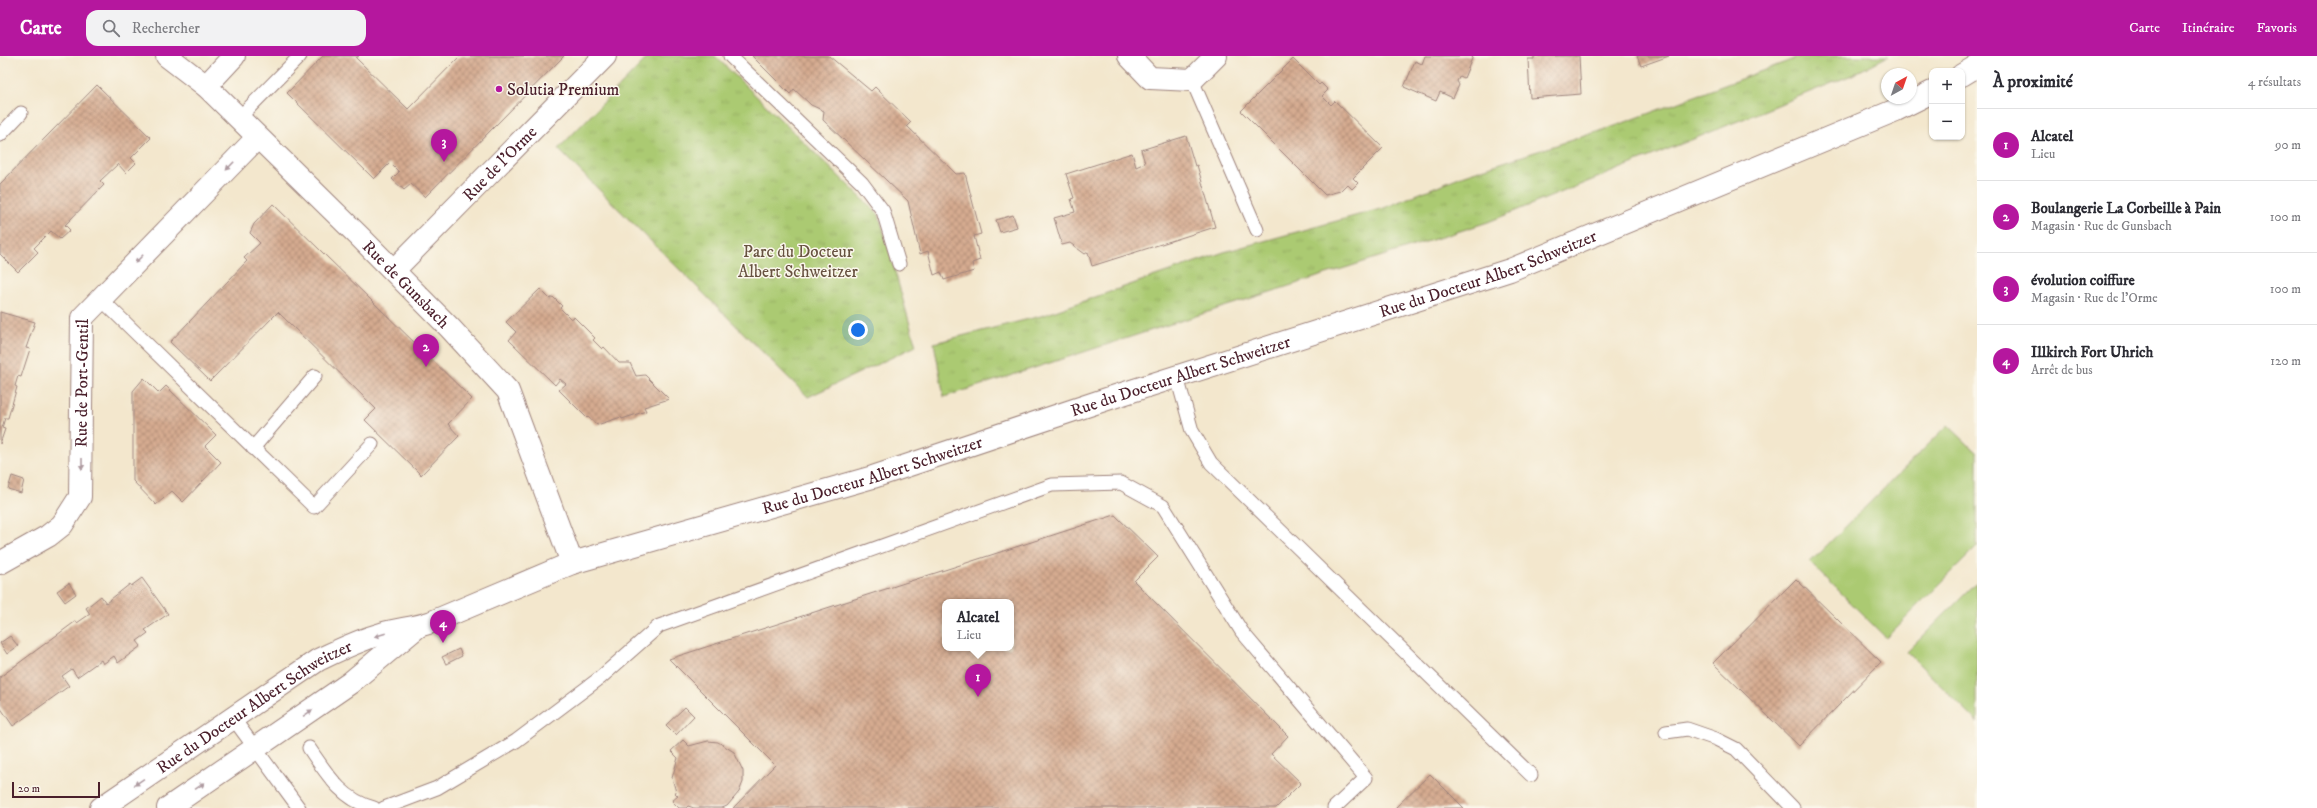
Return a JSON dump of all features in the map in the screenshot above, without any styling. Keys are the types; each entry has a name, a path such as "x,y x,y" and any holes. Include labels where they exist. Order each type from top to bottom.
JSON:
{"street":[{"name":"Rue de Gunsbach","path":"167,56 206,86 257,138 394,270 508,391 572,563"},
{"path":"206,86 234,56"},
{"name":"Rue de l'Orme","path":"394,270 605,56"},
{"path":"1128,56 1150,78 1192,80 1216,56"},
{"path":"1965,73 1977,66"},
{"name":"Rue du Docteur Albert Schweitzer","path":"101,808 318,660 352,644 382,634 418,627 572,563 873,477 1510,270 1896,110 1929,94"},
{"name":"Rue de Port-Gentil","path":"0,563 48,536 62,525 80,496 82,318 257,138"},
{"name":"Rue du Docteur Albert Schweitzer","path":"168,808 350,683 418,627"}],"lane":[{"path":"238,119 300,56"},
{"path":"730,56 862,183 883,211 899,264"},
{"path":"1192,80 1257,230"},
{"path":"0,136 21,113"},
{"path":"101,299 314,507 372,444"},
{"path":"253,448 315,376"},
{"path":"1177,377 1192,431 1211,463 1531,775"},
{"path":"384,808 437,788 516,741 600,678 658,626 1052,485 1121,483 1163,506 1242,632 1366,778 1334,808"},
{"path":"233,718 299,808"},
{"path":"1666,732 1687,729 1716,738 1736,750 1793,808"},
{"path":"310,748 338,787 360,804 374,808"}],"green space":[{"name":"Parc du Docteur Albert Schweitzer","path":"649,56 715,56 879,215 916,346 808,397 558,149"},
{"path":"1802,56 1888,56 1852,75 1488,222 944,397 934,343 1041,316 1224,252 1384,208 1464,175 1615,126"},
{"path":"1948,425 1977,453 1977,547 1886,638 1810,562"},
{"path":"1977,582 1977,722 1907,652"}],"building":[{"path":"323,56 359,56 356,58 408,109 460,56 564,56 425,197 411,184 404,190 392,179 399,172 390,163 374,179 287,93"},
{"path":"752,56 829,56 871,91 875,87 911,122 907,126 956,174 965,173 981,234 974,236 980,260 972,263 974,271 944,280 941,272 934,275 928,251 920,254 908,201 823,120 824,111 811,105 794,89 790,94"},
{"path":"1425,56 1473,56 1464,78 1460,76 1457,81 1459,85 1453,98 1440,92 1436,101 1404,87 1415,61 1422,64"},
{"path":"1534,56 1579,56 1581,94 1530,98 1528,59 1534,59"},
{"path":"1637,56 1669,56 1641,66"},
{"path":"1293,59 1319,85 1321,83 1328,90 1322,96 1331,105 1335,101 1383,148 1353,178 1358,183 1352,189 1347,184 1340,191 1325,195 1241,111"},
{"path":"97,85 151,138 131,158 136,163 126,173 118,164 100,181 104,185 65,225 70,230 60,239 51,231 34,248 38,252 18,272 0,254 0,184"},
{"path":"1186,136 1195,166 1197,165 1215,227 1092,266 1088,252 1085,254 1070,243 1062,245 1054,218 1075,212 1071,199 1074,198 1066,174 1132,153 1136,167 1145,163 1141,150"},
{"path":"273,204 472,399 448,424 459,436 421,475 365,420 376,409 278,312 210,381 170,342 247,261 244,258 260,243 250,233 254,224"},
{"path":"1013,215 1017,227 1000,232 996,220"},
{"path":"540,289 550,299 553,297 562,306 560,308 571,319 574,317 595,338 593,340 602,349 604,347 619,363 630,363 636,376 645,375 669,399 644,407 646,411 597,425 588,417 587,418 559,390 566,384 560,379 555,385 509,340 516,332 506,322"},
{"path":"0,312 35,322 26,348 30,349 21,377 18,376 15,386 17,387 8,418 5,418 2,428 5,429 0,444"},
{"path":"144,378 159,393 166,386 216,435 205,446 221,462 183,502 172,491 156,505 133,481 133,391"},
{"path":"12,476 24,480 21,493 8,489"},
{"path":"1115,515 1158,557 1134,581 1288,736 1271,754 1301,783 1276,808 733,808 775,765 669,659"},
{"path":"142,578 168,614 145,630 148,633 137,641 141,646 118,663 114,656 103,664 101,660 77,677 72,669 62,676 69,686 13,726 0,707 0,677 76,621 77,623 90,614 86,608 101,596 106,603 130,584 131,586"},
{"path":"1796,579 1881,662 1799,746 1713,663"},
{"path":"69,583 76,594 65,602 57,591"},
{"path":"10,636 18,646 7,654 0,643"},
{"path":"459,649 462,656 446,664 442,657"},
{"path":"685,707 694,716 676,735 666,725"},
{"path":"683,740 689,746 708,741 718,742 734,752 743,771 743,782 739,792 727,806 722,808 694,808 688,806 686,808 679,808 672,801 678,796 675,793 672,778 678,758 671,751"},
{"path":"1430,774 1464,808 1395,808"}],"place":[{"name":"Solutia Premium","path":"499,89"},
{"name":"évolution coiffure","path":"444,162"},
{"name":"Boulangerie La Corbeille à Pain","path":"426,367"},
{"name":"Illkirch Fort Uhrich","path":"443,643"},
{"name":"Alcatel","path":"978,697"}]}
